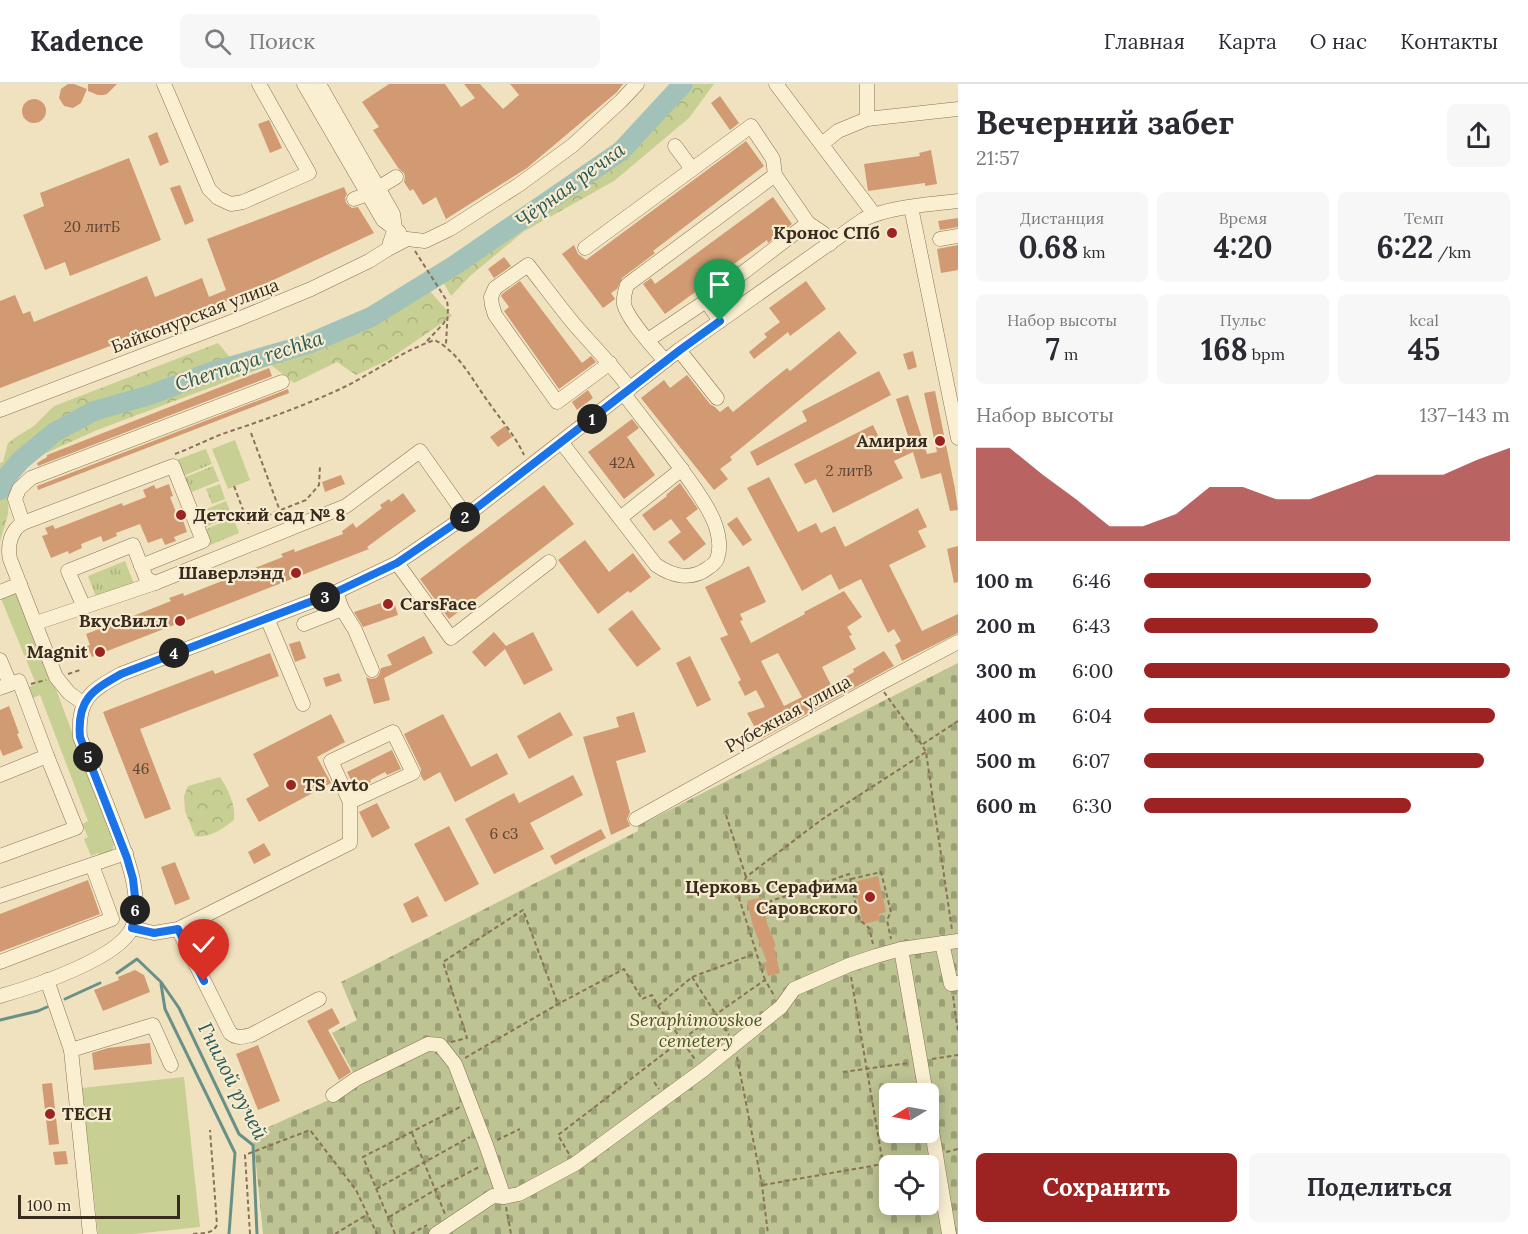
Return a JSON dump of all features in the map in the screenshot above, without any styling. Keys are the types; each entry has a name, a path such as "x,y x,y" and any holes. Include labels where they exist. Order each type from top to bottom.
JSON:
{"street":[{"path":"164,84 209,189 218,198 231,204 243,202 309,173 259,84"},
{"path":"304,84 392,238 425,241 450,230 520,184 573,145 636,84"},
{"path":"318,84 367,193"},
{"path":"776,84 874,214"},
{"path":"867,84 867,119"},
{"path":"822,144 838,131 867,119 958,109"},
{"path":"585,248 751,126 773,159 775,175 808,223 823,233 830,244"},
{"path":"675,146 692,169"},
{"path":"665,362 629,316 624,295 627,285 775,175"},
{"path":"367,193 396,177"},
{"path":"0,996 47,980 104,955 125,938 132,928 135,913 133,879 126,853 80,737 78,720 83,703 105,682 336,592 397,563 466,516 680,350 864,219 874,214 958,201"},
{"path":"911,207 951,370 958,433"},
{"path":"648,340 706,301 808,223"},
{"path":"940,239 958,236"},
{"name":"Байконурская улица","path":"0,410 311,290 369,261 392,238 407,239"},
{"path":"562,443 656,565 666,572 679,576 691,576 705,571 717,560 720,545 716,526 708,508 610,363 574,324 528,265 495,288 491,297 495,315 557,402 610,363"},
{"path":"706,301 720,321"},
{"path":"680,350 717,398"},
{"path":"23,523 15,499 19,489 31,478 282,382"},
{"path":"36,623 155,583 346,506 420,451 466,516"},
{"path":"83,703 69,693 56,677 10,559 9,543 14,531 23,523 173,465 203,541 141,566"},
{"path":"620,518 682,468"},
{"path":"84,608 68,571 133,545 146,578 155,583"},
{"path":"397,563 451,639 549,562"},
{"path":"0,592 20,584"},
{"path":"336,592 372,670"},
{"path":"304,624 342,609"},
{"path":"267,618 303,704"},
{"name":"Рубежная улица","path":"636,819 958,642"},
{"path":"0,660 5,686 19,681 76,828 0,856"},
{"path":"132,928 154,933 178,929 350,843 350,802 331,761 393,732 412,772 350,802"},
{"path":"0,775 47,756"},
{"path":"0,896 126,853"},
{"path":"0,962 112,919 92,865"},
{"path":"178,929 230,1034 235,1037 242,1038 251,1035 319,999"},
{"path":"436,1234 494,1196 519,1194 574,1164 703,1070 781,1007 794,989 876,956 897,950 951,942 954,984"},
{"path":"897,950 924,1083"},
{"path":"47,980 71,1050 90,1234"},
{"path":"71,1050 153,1025 171,1065"},
{"path":"333,1095 382,1065 428,1044 440,1045 455,1064 504,1197"},
{"path":"935,1143 949,1234"}],"path":[{"path":"407,239 447,301 446,346"},
{"path":"425,343 444,323 447,315"},
{"path":"166,457 286,413 339,390 419,345 435,340 446,346 470,372 489,403 520,445 525,458"},
{"path":"251,433 279,511"},
{"path":"234,486 248,523 306,500 319,485 320,466"},
{"path":"879,684 926,752 951,942"},
{"path":"922,745 958,721"},
{"path":"781,1007 765,980 739,898 746,877 821,820 926,752"},
{"path":"726,815 746,877"},
{"path":"850,880 881,872 891,912 887,920 897,950"},
{"path":"768,902 849,874 860,919 869,928 876,956"},
{"path":"440,1045 467,1038 443,962 523,910 558,1004"},
{"path":"658,1006 692,977 755,953"},
{"path":"849,965 881,1155"},
{"path":"455,1064 558,1004 624,969 642,999 652,995 703,1070"},
{"path":"692,977 735,1044 762,1185 768,1234"},
{"path":"574,1164 558,1135 714,1014 765,980"},
{"path":"954,984 958,1032"},
{"path":"843,1072 958,1055"},
{"path":"395,1234 363,1157 466,1104"},
{"path":"486,1145 520,1129"},
{"path":"193,1234 211,1232 217,1225 210,1130"},
{"path":"250,1234 245,1155 310,1130 356,1190 377,1234"},
{"path":"412,1132 446,1216 452,1224"},
{"path":"376,1189 476,1134"},
{"path":"932,1155 958,1149"},
{"path":"388,1218 435,1190 486,1164"},
{"path":"762,1185 879,1165"},
{"path":"504,1197 511,1234"},
{"path":"335,1234 368,1214"}],"green space":[{"path":"688,84 714,84 689,118 614,181 523,232 470,276 451,296 441,278 622,154"},
{"path":"420,280 452,316 388,360 356,375 337,362 294,383 271,365 97,430 33,459 20,473 9,495 8,514 0,542 0,463 3,462 8,443 34,426 54,406 218,343 233,361 305,335 367,308"},
{"path":"235,440 250,480 228,489 212,449"},
{"path":"206,449 212,464 183,476 176,460"},
{"path":"213,466 219,481 189,493 183,478"},
{"path":"220,484 225,499 212,504 206,489"},
{"path":"226,501 232,516 203,528 197,513"},
{"path":"233,518 239,533 210,545 204,530"},
{"path":"125,561 134,584 97,599 88,576"},
{"path":"12,589 21,596 114,844 112,851 100,856 98,853 91,856 84,839 88,837 82,824 88,821 40,695 28,700 24,689 36,684 0,596"},
{"name":"Seraphimovskoe cemetery","path":"958,663 958,1234 263,1234 253,1134 360,1086 332,1033 357,1020 341,982 638,831 638,826"},
{"path":"220,777 231,797 234,820 210,834 195,836 185,811 184,796 188,786"},
{"path":"184,1077 200,1227 134,1234 98,1234 82,1088"}],"building":[{"path":"68,84 87,89 81,103 73,108 64,106 59,98 61,89"},
{"path":"88,84 117,84 107,94 98,95 88,91"},
{"path":"389,84 445,84 461,107 475,98 464,84 480,84 503,109 519,95 510,84 623,84 617,92 527,168 446,219 436,197 423,205 413,189 410,191 404,182 404,173 373,130 379,127 362,102"},
{"path":"720,96 739,123 730,130 711,103"},
{"path":"34,99 43,102 46,111 43,120 34,123 25,120 22,111 25,102"},
{"path":"269,120 282,148 270,153 258,124"},
{"path":"157,132 169,162 160,166 148,136"},
{"path":"746,141 764,166 653,251 655,253 622,278 617,289 611,293 615,299 603,308 562,254 574,245 578,254 586,260"},
{"path":"931,150 937,184 925,186 925,183 868,191 864,164 920,156 919,153"},
{"path":"129,158 161,240 70,276 65,262 45,270 23,215 44,206 40,193"},
{"path":"180,185 194,221 185,225 170,188"},
{"path":"344,187 347,194 346,203 352,208 358,207 374,233 228,301 0,388 0,301 15,295 23,314 30,311 34,322 147,276 155,297 202,278 209,297 226,290 207,239"},
{"path":"773,197 792,224 665,314 643,284 651,278 655,284"},
{"path":"958,218 958,227 940,230 938,221"},
{"path":"958,245 958,270 941,273 937,249"},
{"path":"504,257 511,266 494,278 488,269"},
{"path":"520,281 582,363 591,356 596,362 559,389 504,311 509,307 501,296 502,294"},
{"path":"806,281 826,309 790,336 788,332 754,359 749,352 767,337 764,334 780,322 769,308"},
{"path":"839,331 857,353 730,457 732,460 720,469 728,479 714,490 641,398 664,380 670,388 687,375 710,404 720,412 728,406 733,412 787,368 790,371"},
{"path":"913,351 917,367 908,370 903,354"},
{"path":"269,368 272,376 38,466 37,463 47,455"},
{"path":"879,371 891,395 757,466 750,452 807,421 802,411"},
{"path":"288,389 289,393 38,490 37,486"},
{"path":"588,390 593,398 577,410 572,402"},
{"path":"935,391 958,510 950,511 941,473 921,479 913,452 894,461 903,478 833,513 816,479 805,484 794,464 873,425 884,448 908,436 896,399 908,395 927,454 937,452 924,393"},
{"path":"632,419 639,428 627,437 655,475 624,499 588,452"},
{"path":"505,426 512,437 498,447 490,437"},
{"path":"341,475 345,484 325,492 322,482"},
{"path":"769,477 798,532 816,523 821,533 835,526 845,547 918,508 927,527 918,531 926,547 889,565 922,631 958,614 958,633 902,661 895,645 901,641 894,629 888,633 861,579 839,590 831,574 802,591 747,488"},
{"path":"680,483 698,509 686,518 706,544 684,561 668,542 681,532 671,519 654,531 642,515"},
{"path":"169,484 173,496 170,497 180,522 183,520 187,532 174,537 176,541 165,545 162,538 148,543 140,524 116,533 117,536 103,542 101,536 81,544 82,548 69,554 68,551 51,558 42,536 48,534 45,528 53,525 55,529 122,503 123,506 146,497 143,490 154,485 156,489"},
{"path":"544,485 574,524 449,619 420,579"},
{"path":"403,493 416,511 367,547 369,549 92,657 87,646 90,645 86,634 117,622 115,619 126,615 128,618 171,601 169,598 183,593 184,596 227,579 225,576 238,571 239,574 283,557 281,554 294,549 295,552 343,534 342,531 353,523 356,528 382,508 380,505 389,499 391,502"},
{"path":"737,517 752,540 743,546 727,524"},
{"path":"585,540 609,572 633,553 651,577 598,614 558,560"},
{"path":"958,546 958,582 954,583 947,549"},
{"path":"749,566 766,602 740,614 743,620 740,621 751,643 844,591 862,617 847,627 856,649 822,667 831,685 884,651 894,666 761,739 747,713 765,707 756,690 745,696 738,682 741,680 720,638 728,635 705,587","holes":["778,653 802,697 784,706 761,661"]},
{"path":"393,599 398,615 363,627 354,612"},
{"path":"632,610 661,649 637,667 608,629"},
{"path":"494,632 506,646 533,632 553,670 524,685 505,649 485,667 472,652"},
{"path":"424,636 433,653 384,678 390,700 374,704 366,677 376,678 381,668 392,665 387,655"},
{"path":"300,641 306,658 295,662 289,644"},
{"path":"270,653 279,676 140,729 171,809 145,819 103,712 213,670 215,674"},
{"path":"690,656 711,700 697,707 676,663"},
{"path":"339,673 342,681 326,687 323,678"},
{"path":"9,706 23,748 3,756 0,749 0,710"},
{"path":"560,712 573,735 529,759 517,736"},
{"path":"634,712 646,752 616,761 630,812 627,819 630,826 611,835 583,737 619,727 616,717"},
{"path":"331,714 345,742 317,757 331,783 259,822 246,799 269,786 253,754"},
{"path":"443,714 471,767 497,753 508,774 455,802 440,772 424,781 421,769 404,734"},
{"path":"392,750 401,769 387,775 385,772 356,790 347,772"},
{"path":"573,775 583,795 530,823 544,849 494,874 465,819 514,793 519,803"},
{"path":"377,803 390,828 372,838 359,812"},
{"path":"449,826 479,884 445,902 414,844"},
{"path":"601,829 606,838 555,865 550,856"},
{"path":"264,843 271,855 254,864 248,852"},
{"path":"175,862 190,899 175,905 161,867"},
{"name":"Церковь Серафима Саровского","path":"878,876 886,912 879,914 880,920 863,924 854,882"},
{"path":"88,880 100,914 0,952 0,914"},
{"path":"418,896 428,916 412,923 403,904"},
{"path":"762,897 767,923 776,946 774,947 780,973 768,976 764,962 767,962 753,926 747,901"},
{"path":"135,970 144,975 150,992 103,1011 94,990 119,980 118,977"},
{"path":"332,1008 340,1023 328,1030 351,1072 339,1080 307,1021"},
{"path":"150,1043 152,1064 94,1070 92,1053 108,1048"},
{"path":"258,1045 280,1101 258,1110 236,1054"},
{"name":"TECH","path":"52,1083 59,1144 49,1145 42,1084"},
{"path":"66,1151 68,1164 55,1165 53,1152"}],"waterway":[{"name":"Chernaya rechka","path":"0,490 4,480 21,460 55,432 94,411 150,395 208,373 308,344 371,317 455,265 621,151 683,84"},
{"name":"Гнилой ручей","path":"117,973 137,959 161,982 179,1008 239,1134 253,1145 257,1234"},
{"path":"65,999 100,983"},
{"path":"161,984 165,1009 235,1153 229,1234"},
{"path":"0,1020 47,1007"}],"place":[{"name":"Кронос СПб","path":"892,233"},
{"name":"Амирия","path":"940,441"},
{"name":"Детский сад № 8","path":"181,515"},
{"name":"Шаверлэнд","path":"296,573"},
{"name":"CarsFace","path":"388,604"},
{"name":"ВкусВилл","path":"180,621"},
{"name":"Magnit","path":"100,652"},
{"name":"TS Avto","path":"291,785"},
{"name":"Церковь Серафима Саровского","path":"870,897"},
{"name":"TECH","path":"50,1114"}],"route":[{"path":"204,981 178,929 154,933 132,928 135,913 133,879 126,853 80,737 78,720 83,703 105,682 121,674 336,592 397,563 466,516 720,321"}],"water label":[{"name":"Чёрная речка","path":"570,185"}]}
